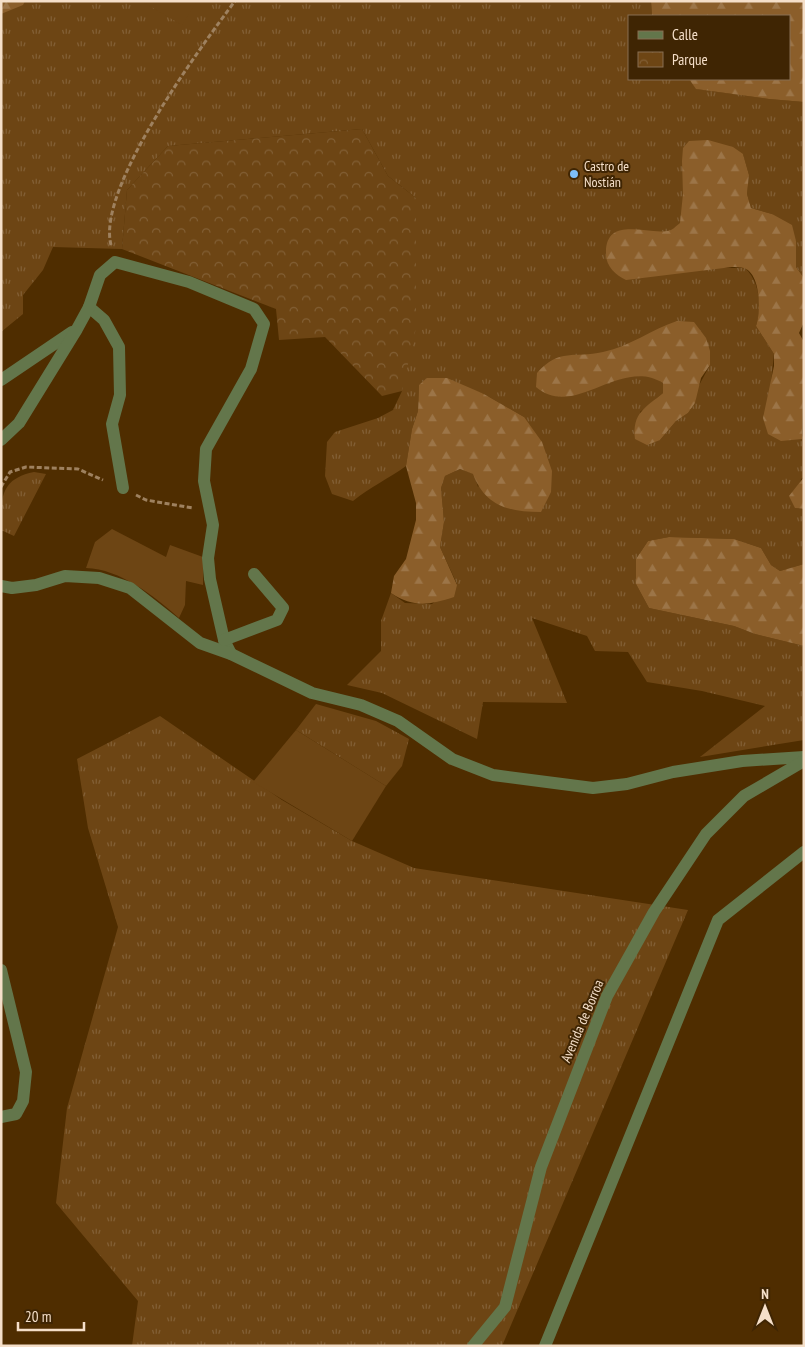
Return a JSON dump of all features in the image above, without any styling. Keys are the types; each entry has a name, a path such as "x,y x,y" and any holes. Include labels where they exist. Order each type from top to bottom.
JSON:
{"street":[{"path":"1,440 19,423 77,329 89,307 100,275 115,262 188,282 254,309 264,324 252,369 206,450 204,481 213,525 208,558 210,579 224,640 231,654"},
{"path":"89,307 104,320 119,347 120,396 112,424 124,488"},
{"path":"1,380 77,329"},
{"path":"224,640 278,620 283,608 254,574"},
{"path":"1,586 12,588 36,585 65,576 99,578 130,588 200,643 231,654 312,693 361,705 398,721 452,758 493,775 593,788 627,784 673,772 742,761 804,757"},
{"name":"Avenida de Borroa","path":"473,1346 505,1306 540,1167 607,996 644,928 706,834 744,796 804,761"},
{"path":"545,1346 718,920 804,852"},
{"path":"1,970 26,1072 23,1101 16,1114 1,1117"}],"path":[{"path":"115,262 108,235 120,183 157,115 195,55 235,1"},
{"path":"1,488 10,472 26,468 78,468 146,500 210,511"}],"green space":[{"path":"1,1 651,1 652,15 628,15 628,80 690,80 697,89 804,102 804,278 796,267 796,241 772,214 751,208 747,194 749,175 743,154 721,268 745,268 754,280 759,303 756,326 774,354 771,383 804,439 804,477 801,479 795,508 804,509 804,564 780,571 771,565 761,548 734,539 669,537 648,541 636,559 636,584 649,608 734,626 755,634 804,646 804,740 700,757 765,706 702,691 647,682 628,652 595,651 587,636 532,618 567,703 483,702 477,739 382,693 347,685 381,651 381,621 391,593 405,603 432,604 457,584 440,547 444,522 441,488 445,476 460,469 474,474 478,487 524,417 484,394 467,388 419,385 418,411 412,429 406,466 353,501 332,494 325,476 327,442 335,432 378,418 393,410 402,391 416,198 388,176 362,129 168,146 127,190 122,249 53,247 43,270 23,295 23,314 1,332","holes":["710,365 697,389 695,403 688,413 676,421 660,440 640,412 663,393 663,383 654,377 635,375 611,381 537,379"]},
{"path":"1,1 25,1 23,5 1,14"},
{"path":"141,1 197,1 182,25"},
{"path":"651,1 804,1 804,102 696,89 690,80 790,80 790,15 652,15"},
{"path":"362,129 388,176 416,198 416,328 402,391 382,396 325,337 279,340 276,309 122,249 127,190 168,146"},
{"path":"708,140 733,147 743,154 749,175 747,194 751,208 772,214 792,225 796,241 796,267 804,278 804,322 799,333 804,342 802,439 781,441 768,434 763,418 774,366 774,354 756,326 759,312 757,285 750,272 744,268 732,267 626,280 615,273 606,259 608,242 612,235 620,231 629,229 669,231 680,223 683,194 683,148 689,141"},
{"path":"677,321 694,322 706,338 710,351 710,365 701,378 695,403 688,413 676,421 660,440 647,445 635,439 635,430 641,412 663,393 663,383 647,377 630,377 566,397 551,395 536,387 537,373 553,360 568,355 593,354 613,350"},
{"path":"427,378 447,378 484,394 524,417 542,442 552,471 551,492 541,512 519,511 499,505 484,493 473,474 460,469 445,476 441,488 444,522 440,547 457,585 454,597 422,604 407,601 391,593 394,576 406,559 416,520 416,503 406,466 412,429 418,411 419,385"},
{"path":"34,472 46,474 14,536 1,530 2,499 9,485 14,480"},
{"path":"804,477 804,509 795,508 789,496"},
{"path":"112,529 166,557 170,545 203,557 203,585 186,581 185,605 179,618 148,593 124,578 111,573 86,568 95,542"},
{"path":"669,537 734,539 761,548 771,565 780,571 804,564 804,646 755,634 734,626 649,608 636,584 636,559 648,541"},
{"path":"316,704 376,721 409,739 402,766 386,786 296,730"},
{"path":"160,716 282,800 352,841 414,868 688,910 502,1346 132,1346 138,1301 56,1203 67,1108 118,927 88,828 77,759"},
{"path":"296,730 386,786 352,841 253,782"}],"place":[{"name":"Castro de Nostián","path":"574,174"}]}
